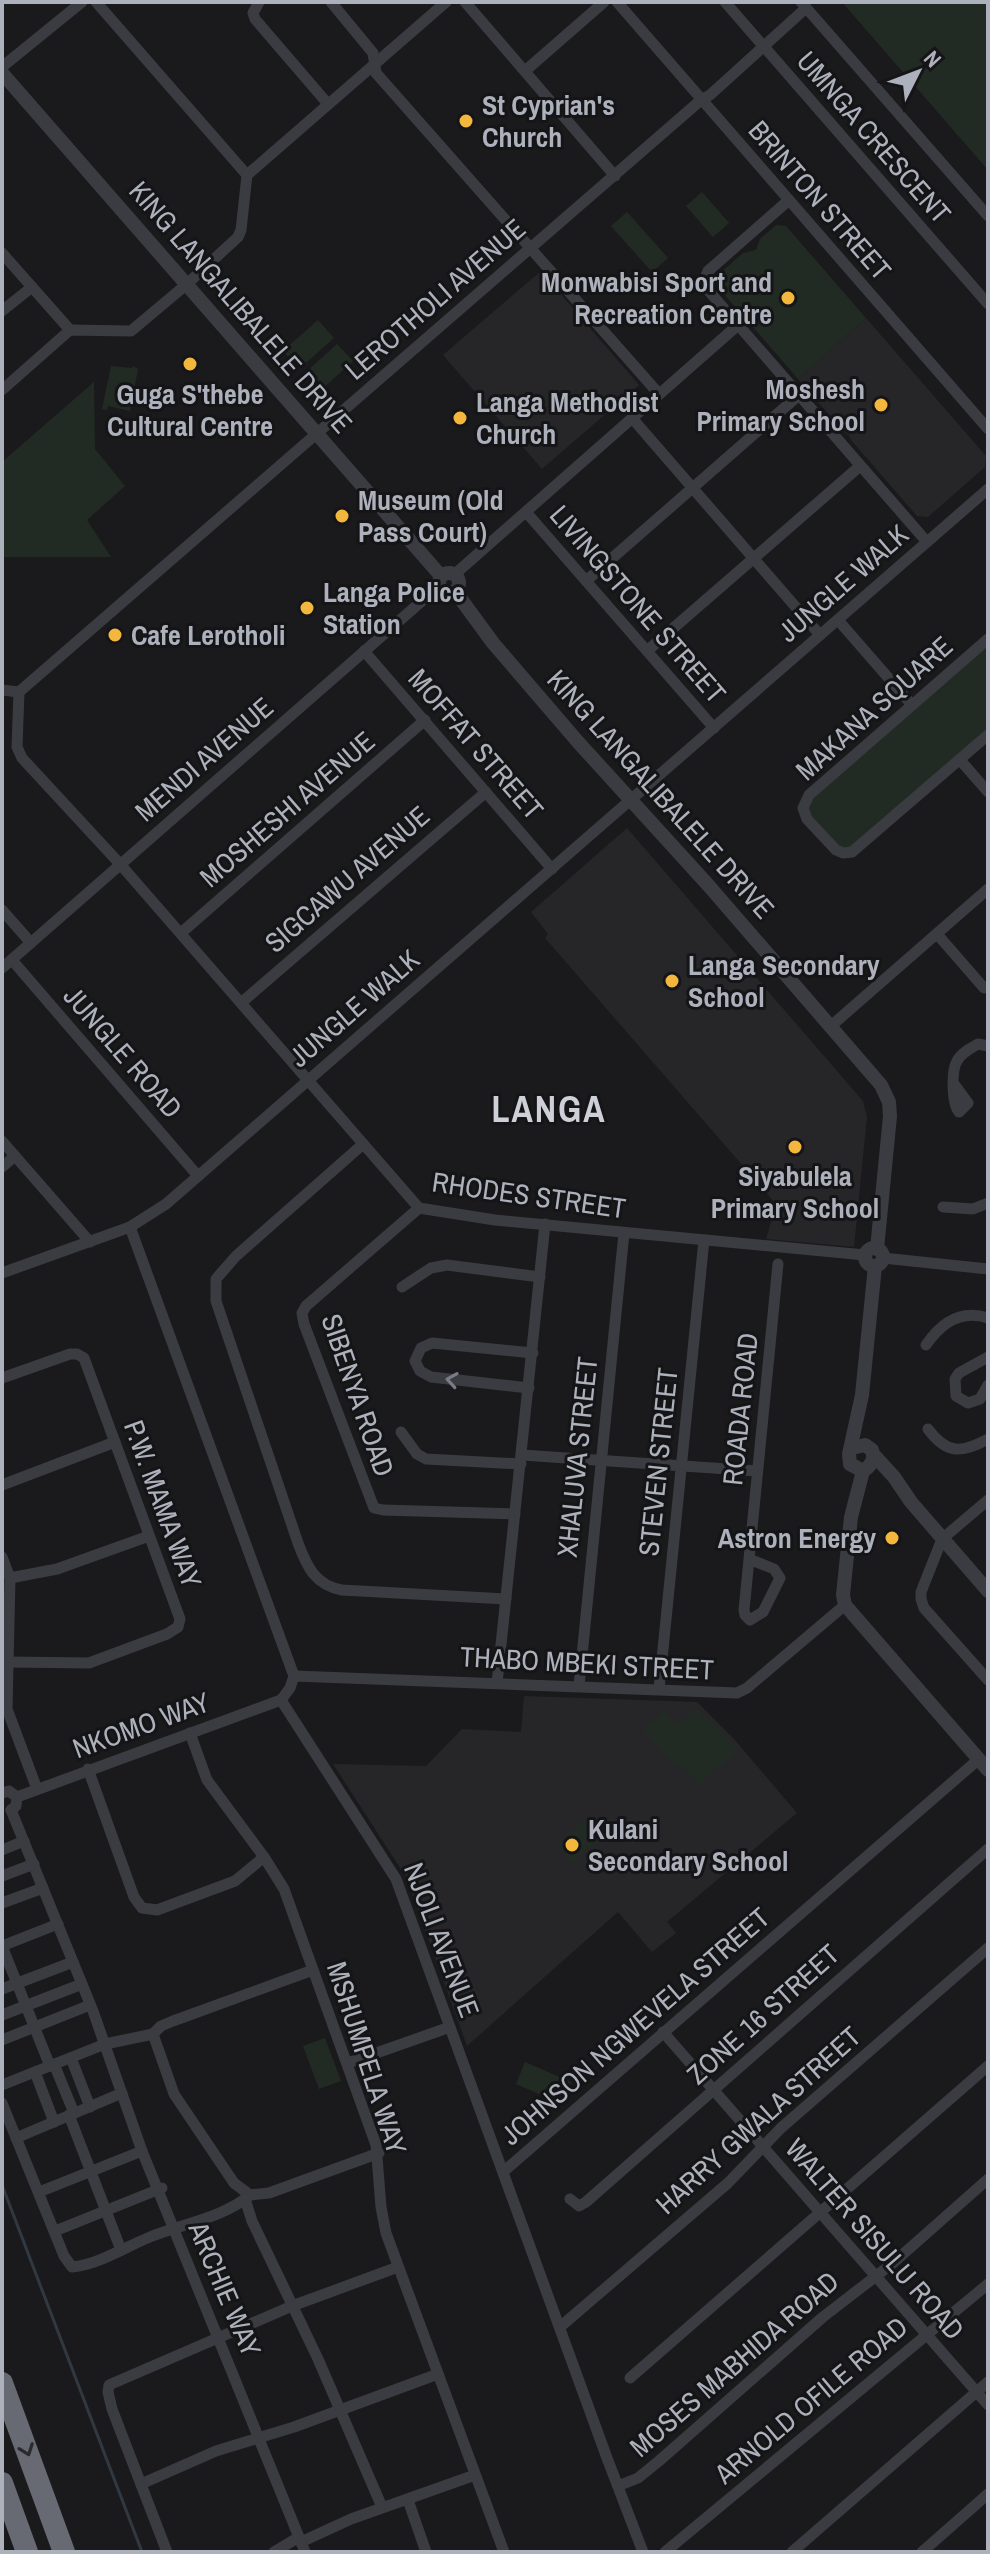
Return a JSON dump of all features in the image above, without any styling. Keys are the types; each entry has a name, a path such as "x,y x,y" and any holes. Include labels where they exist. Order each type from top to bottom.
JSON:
{"highway":[{"path":"2,2383 66,2552"},
{"path":"2,2483 27,2552"}],"street":[{"path":"2,67 82,2"},
{"path":"96,2 247,175"},
{"path":"259,2 253,13 255,19 328,104"},
{"path":"331,2 373,53 376,73 659,394"},
{"path":"2,390 70,330 131,331 187,284 238,237 247,175 446,2"},
{"path":"465,2 615,176"},
{"path":"525,71 604,2"},
{"name":"BRINTON STREET","path":"617,2 988,429"},
{"name":"UMNGA CRESCENT","path":"725,2 988,304"},
{"name":"LEROTHOLI AVENUE","path":"19,692 710,95 804,5"},
{"name":"UMNGA CRESCENT","path":"804,5 988,216"},
{"name":"KING LANGALIBALELE DRIVE","path":"2,73 445,579 459,583 455,591 493,643 876,1078 889,1102 889,1121 862,1395 849,1454 865,1461 866,1403 862,1395"},
{"path":"789,200 706,275 707,289 927,542"},
{"path":"2,253 70,330"},
{"path":"2,311 32,287"},
{"name":"MENDI AVENUE","path":"7,964 738,325"},
{"path":"586,581 799,395"},
{"path":"632,418 820,635"},
{"path":"647,651 860,466"},
{"name":"JUNGLE WALK","path":"2,1273 130,1227 152,1215 988,489"},
{"name":"LIVINGSTONE STREET","path":"526,512 714,728"},
{"path":"838,620 912,705"},
{"name":"MAKANA SQUARE","path":"988,639 807,798 803,808 805,816 823,838 839,852 847,853 856,849 988,735"},
{"name":"MOFFAT STREET","path":"364,651 552,869"},
{"path":"2,690 19,692"},
{"name":"RHODES STREET","path":"19,692 17,747 22,758 181,933 419,1208 482,1218 988,1269"},
{"name":"MOSHESHI AVENUE","path":"181,933 425,720"},
{"path":"960,760 988,792"},
{"name":"SIGCAWU AVENUE","path":"241,1003 486,792"},
{"path":"831,1026 988,889"},
{"path":"2,910 31,943"},
{"path":"937,934 984,988"},
{"name":"JUNGLE ROAD","path":"7,964 83,1040 198,1176"},
{"path":"954,1084 955,1065 959,1058 978,1044 988,1046"},
{"path":"2,1141 90,1242"},
{"path":"363,1144 236,1256 216,1279 216,1301 298,1543 308,1569 316,1579 342,1590 506,1599"},
{"path":"2,1167 15,1156"},
{"path":"943,1207 973,1209 988,1203"},
{"name":"SIBENYA ROAD","path":"419,1208 306,1306 302,1313 304,1324 374,1508 515,1514"},
{"path":"497,1683 545,1224"},
{"path":"130,1227 294,1676 281,1700"},
{"name":"XHALUVA STREET","path":"579,1686 624,1233"},
{"name":"STEVEN STREET","path":"659,1689 704,1240"},
{"name":"ROADA ROAD","path":"749,1559 774,1569 780,1578 763,1612 750,1620 744,1610 757,1471 778,1264"},
{"path":"402,1287 423,1271 447,1265 540,1277"},
{"path":"926,1345 938,1329 950,1320 968,1315 988,1318"},
{"path":"529,1388 431,1377 420,1371 415,1361 421,1348 432,1343 533,1353"},
{"name":"P.W. MAMA WAY","path":"2,1378 64,1356 81,1355 88,1366 180,1619 176,1629 89,1663 8,1662"},
{"path":"988,1357 959,1373 954,1385 956,1396 968,1403 980,1399 988,1385"},
{"path":"928,1429 938,1442 956,1449 972,1447 988,1439"},
{"path":"401,1432 417,1454 426,1459 601,1460 757,1471"},
{"path":"2,1485 115,1442"},
{"path":"983,1764 845,1605 843,1595 851,1517 848,1506 865,1461 911,1502 988,1591"},
{"path":"988,1500 942,1539 921,1592 922,1604 988,1680"},
{"path":"10,1578 57,1569 149,1536"},
{"path":"2,1557 10,1578 7,1709 37,1789"},
{"name":"THABO MBEKI STREET","path":"294,1676 730,1694 742,1691 845,1605"},
{"name":"NKOMO WAY","path":"17,1797 281,1700"},
{"name":"NJOLI AVENUE","path":"281,1700 396,1879 643,2552"},
{"name":"MSHUMPELA WAY","path":"190,1733 207,1780 284,1889 379,2153 382,2218 398,2267 504,2552"},
{"name":"JOHNSON NGWEVELA STREET","path":"503,2172 663,2032 983,1764"},
{"path":"88,1769 136,1901 145,1909 157,1910 235,1881 264,1857"},
{"path":"2,1791 13,1792 17,1797 16,1806 6,1810"},
{"name":"ARCHIE WAY","path":"6,1810 34,1864 105,2044 142,2151 177,2227 302,2544"},
{"path":"2,1850 24,1841"},
{"name":"ZONE 16 STREET","path":"570,2199 582,2205 988,1849"},
{"path":"2,1876 34,1864"},
{"path":"2,1903 43,1888"},
{"path":"58,1924 2,1946 52,2065 121,2250"},
{"name":"HARRY GWALA STREET","path":"560,2327 728,2183 781,2128 988,1948"},
{"path":"2,1989 73,1962"},
{"path":"2,2085 105,2044 153,2034 173,2021 313,1970"},
{"path":"2,2015 82,1984"},
{"path":"2,2040 90,2005"},
{"path":"348,2063 450,2027"},
{"name":"WALTER SISULU ROAD","path":"663,2032 988,2405"},
{"path":"153,2034 174,2094 234,2183 247,2197 252,2221 344,2408 382,2507"},
{"path":"71,2058 90,2107"},
{"path":"630,2378 988,2066"},
{"path":"35,2072 54,2122"},
{"path":"16,2138 122,2093"},
{"path":"2,2103 64,2256 69,2264 76,2267 227,2208 247,2197 269,2193 379,2153"},
{"path":"39,2192 142,2151"},
{"name":"MOSES MABHIDA ROAD","path":"618,2486 638,2478 659,2461 988,2179"},
{"path":"55,2231 157,2188"},
{"path":"167,2552 112,2409 108,2389 112,2383 292,2306 398,2267"},
{"name":"ARNOLD OFILE ROAD","path":"665,2552 988,2284"},
{"path":"141,2484 207,2455 438,2374"},
{"path":"792,2552 988,2382"},
{"path":"274,2552 302,2544 335,2525 475,2475"},
{"path":"927,2550 988,2494"},
{"path":"408,2500 426,2552"}],"shaded area":[{"path":"842,2 988,2 988,170"},
{"path":"702,192 729,223 713,237 686,206"},
{"path":"627,212 668,258 652,272 611,226"},
{"name":"Monwabisi Sport and Recreation Centre","path":"776,225 786,226 866,318 798,379 752,326 757,323 754,315 749,316 746,311 737,309 717,286 718,275 743,253 756,250 760,239"},
{"path":"541,271 639,385 542,469 443,355"},
{"name":"Moshesh Primary School","path":"866,318 986,456 985,467 928,517 917,516 798,379"},
{"path":"318,320 334,338 299,369 283,351"},
{"path":"337,344 353,361 321,390 305,373"},
{"path":"111,366 133,366 138,369 130,411 108,406 107,410 102,409"},
{"path":"94,382 95,449 125,486 87,520 111,557 2,557 2,462"},
{"path":"988,644 988,730 853,847 842,849 809,813 808,803"},
{"name":"Langa Secondary School","path":"627,828 863,1101 867,1117 854,1247 766,1239 776,1204 545,938 548,934 531,912"},
{"name":"Kulani Secondary School","path":"524,1696 697,1702 735,1740 797,1813 667,1922 676,1933 652,1952 618,1912 467,2046 406,1877 333,1764 426,1766 462,1729 521,1732"},
{"path":"696,1708 738,1750 699,1785 681,1766 678,1768 643,1730 664,1711 677,1725"},
{"path":"589,1817 604,1835 573,1862 558,1845"},
{"path":"325,2038 341,2081 319,2089 303,2046"},
{"path":"525,2062 571,2082 562,2104 516,2084"}],"waterway":[{"path":"2,2185 142,2552"}],"place":[{"name":"St Cyprian's Church","path":"466,121"},
{"name":"Monwabisi Sport and Recreation Centre","path":"788,298"},
{"name":"Guga S'thebe Cultural Centre","path":"190,364"},
{"name":"Moshesh Primary School","path":"881,405"},
{"name":"Langa Methodist Church","path":"460,418"},
{"name":"Museum (Old Pass Court)","path":"342,516"},
{"name":"Langa Police Station","path":"307,608"},
{"name":"Cafe Lerotholi","path":"115,635"},
{"name":"Langa Secondary School","path":"672,981"},
{"name":"Siyabulela Primary School","path":"795,1147"},
{"name":"Astron Energy","path":"892,1538"},
{"name":"Kulani Secondary School","path":"572,1845"}],"district":[{"name":"LANGA","path":"549,1109"}]}
